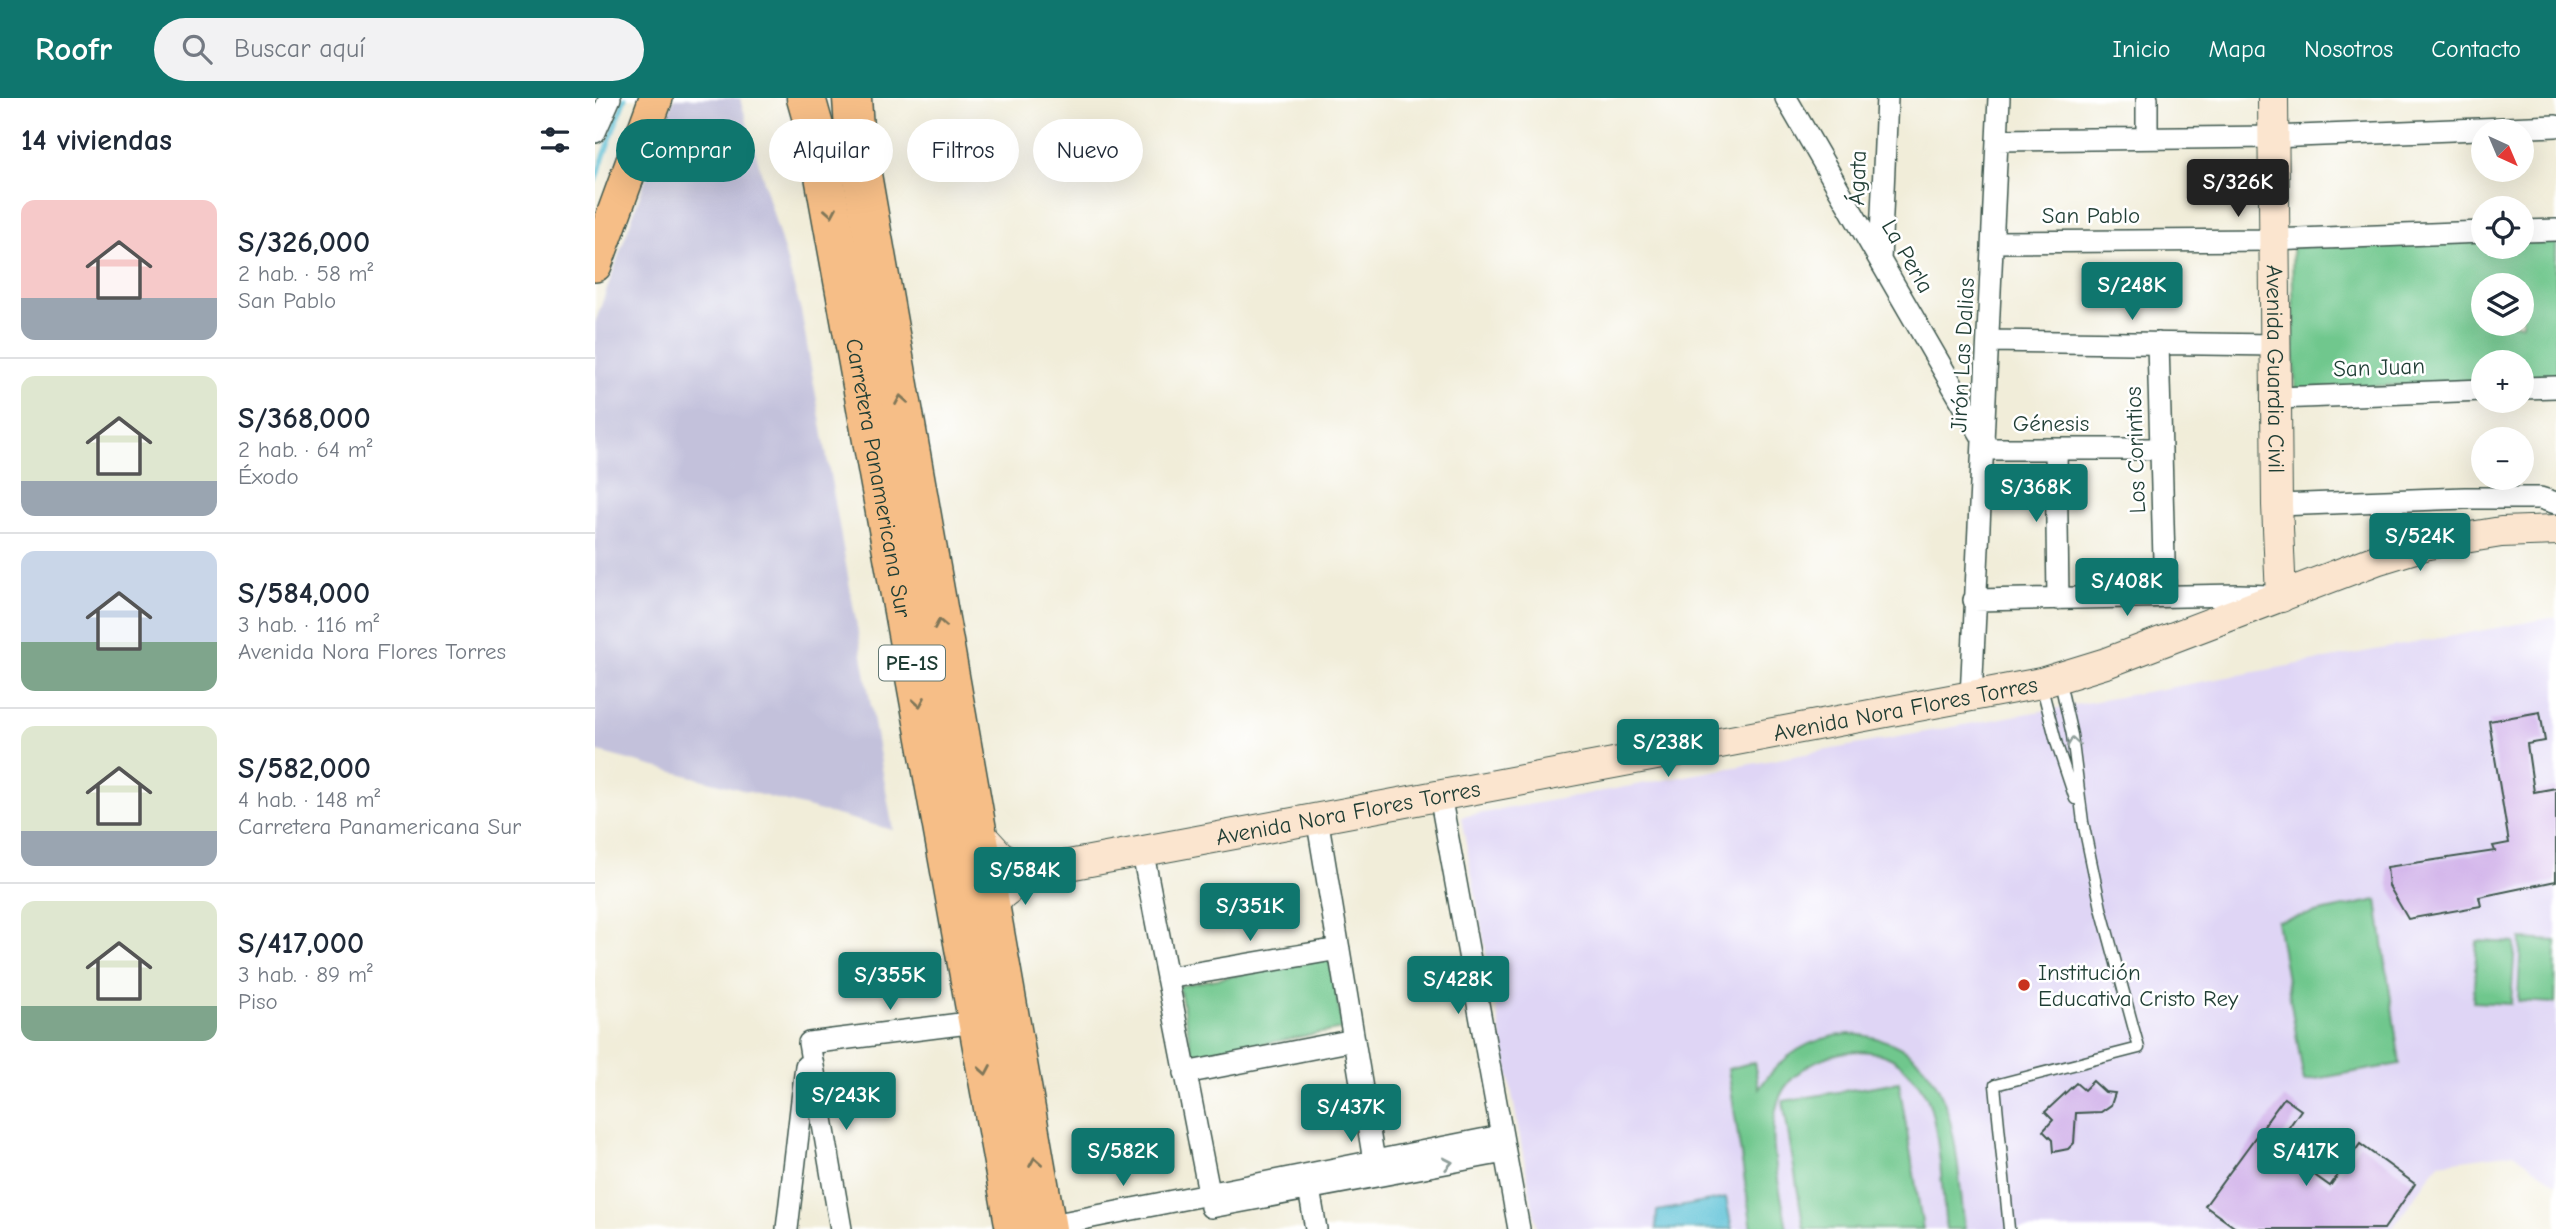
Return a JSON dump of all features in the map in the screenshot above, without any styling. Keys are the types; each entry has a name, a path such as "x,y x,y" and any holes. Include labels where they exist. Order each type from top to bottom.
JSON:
{"highway":[{"name":"Carretera Panamericana Sur","path":"806,98 817,137 947,765 976,830 1036,1228"},
{"name":"Carretera Panamericana Sur","path":"852,98 856,143 947,765 976,1022 1036,1228"}],"main road":[{"path":"595,265 656,98"}],"street":[{"path":"595,132 610,98"},
{"name":"La Perla","path":"1786,98 1984,445"},
{"name":"Ágata","path":"1880,260 1887,98"},
{"name":"Jirón Las Dalias","path":"1971,698 1999,98"},
{"path":"2147,98 2147,137"},
{"name":"Avenida Guardia Civil","path":"2273,98 2280,597"},
{"path":"1997,140 2273,137 2556,126"},
{"path":"2534,231 2556,230"},
{"name":"San Pablo","path":"1993,242 2274,240 2471,232"},
{"path":"1989,341 2276,345"},
{"name":"Los Corintios","path":"2158,344 2165,596"},
{"path":"2534,388 2556,387"},
{"name":"San Juan","path":"2276,398 2471,390"},
{"name":"Génesis","path":"1984,445 2056,449 2161,449"},
{"path":"2056,449 2058,599"},
{"path":"2277,505 2465,498 2540,498 2556,503"},
{"name":"Avenida Nora Flores Torres","path":"989,908 1002,894 1031,872 1142,849 1971,698 2050,681 2106,663 2376,560 2428,544 2501,532 2556,530"},
{"path":"1974,600 2239,595 2280,597"},
{"path":"1440,795 1519,1229"},
{"path":"1317,817 1374,1161"},
{"path":"976,830 1000,856 1031,872"},
{"path":"1142,849 1209,1192"},
{"path":"1167,978 1339,949"},
{"path":"809,1043 976,1022"},
{"path":"1185,1073 1354,1040"},
{"path":"787,1229 809,1043"},
{"path":"809,1043 841,1229"},
{"path":"1036,1228 1374,1161 1503,1144"},
{"path":"1088,1229 1309,1189 1503,1144"},
{"path":"1309,1189 1317,1229"}],"lane":[{"path":"2050,681 2057,746 2083,822"},
{"path":"2009,1229 1995,1084 2139,1048 2101,908 2083,822 2072,735 2050,681"}],"shaded area":[{"path":"674,98 740,98 746,119 667,119"},
{"path":"755,150 801,311 893,830 595,751 595,323 645,182 755,182"},
{"name":"Institución Educativa Cristo Rey","path":"2556,617 2556,1184 2514,1153 2439,1163 2392,1229 1537,1229 1461,817"}],"green space":[{"path":"2556,238 2556,380 2534,381 2534,350 2471,350 2471,382 2295,389 2292,247 2471,240 2471,259 2534,259 2534,239"},
{"path":"2377,900 2400,1064 2304,1081 2277,921"},
{"path":"2521,939 2556,941 2555,1003 2518,1001"},
{"path":"2477,941 2515,943 2511,1004 2473,1002"},
{"path":"1329,958 1343,1029 1193,1057 1179,986"},
{"path":"1850,1034 1886,1041 1913,1056 1932,1077 1945,1103 1953,1133 1965,1229 1946,1229 1934,1120 1924,1092 1908,1071 1892,1059 1871,1052 1855,1051 1823,1058 1795,1076 1785,1088 1778,1102 1773,1133 1787,1229 1752,1229 1728,1069 1754,1062 1759,1089 1777,1066 1798,1050 1822,1039"},
{"path":"1899,1082 1923,1229 1804,1229 1783,1101"}],"water":[{"path":"1726,1198 1732,1229 1656,1229 1657,1211"}],"building":[{"path":"2540,712 2545,741 2527,744 2534,792 2556,788 2556,881 2479,897 2481,906 2408,919 2389,886 2387,867 2495,851 2493,846 2509,843 2489,721"},
{"path":"2093,1081 2105,1092 2115,1093 2111,1105 2101,1112 2076,1113 2074,1143 2068,1149 2053,1152 2052,1140 2043,1131 2053,1120 2045,1112 2076,1083 2084,1090"},
{"path":"2284,1098 2301,1110 2275,1147 2330,1186 2360,1144 2415,1184 2384,1229 2237,1229 2205,1206"}],"waterway":[{"path":"595,181 625,98"}],"place":[{"name":"Institución Educativa Cristo Rey","path":"2024,985"}]}
